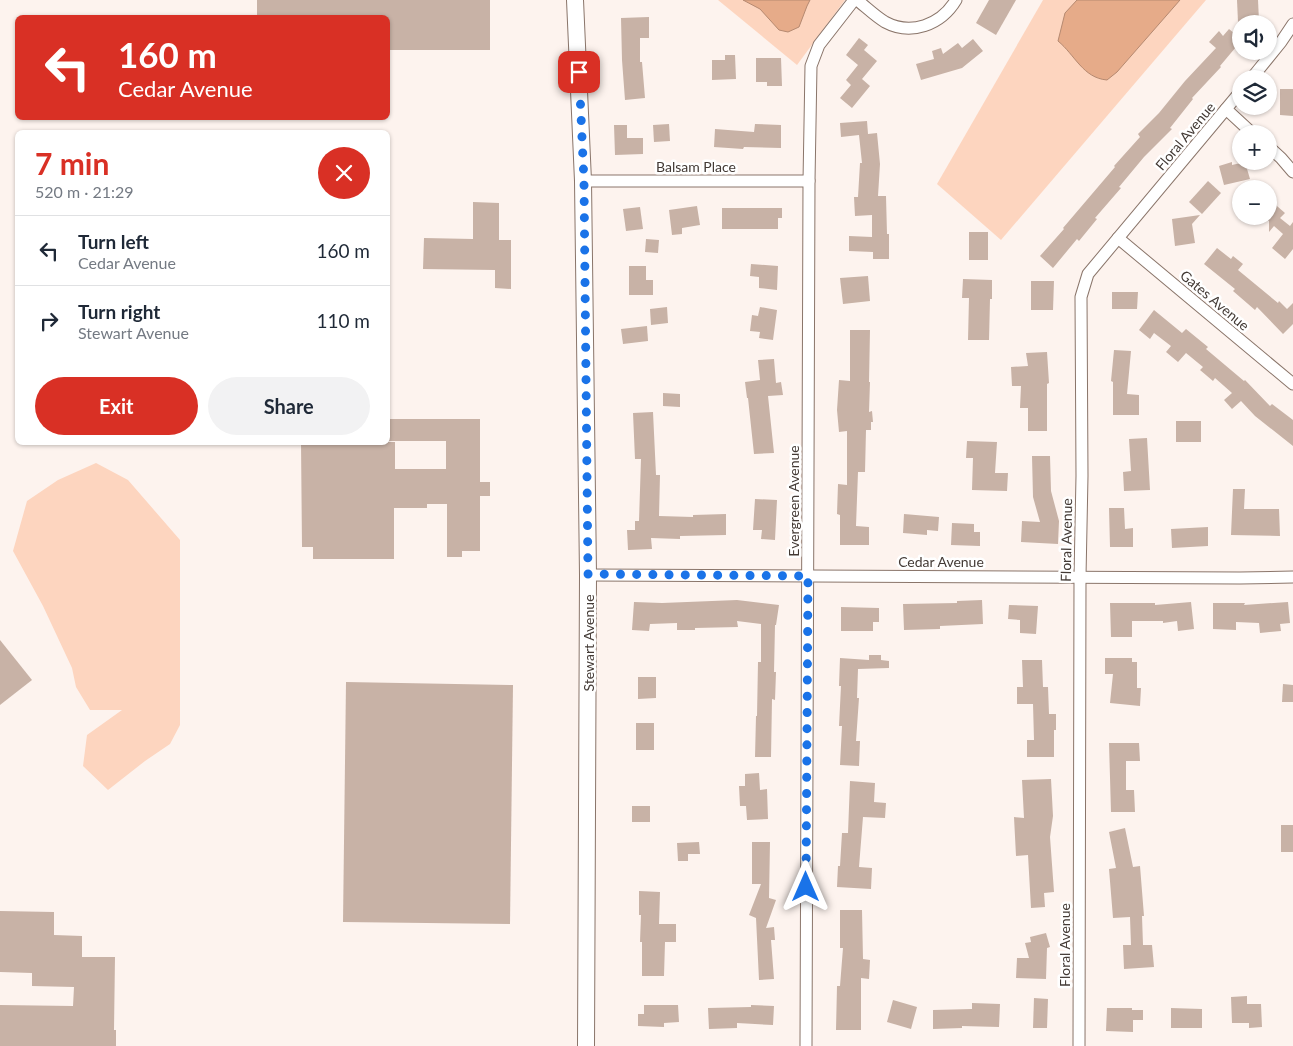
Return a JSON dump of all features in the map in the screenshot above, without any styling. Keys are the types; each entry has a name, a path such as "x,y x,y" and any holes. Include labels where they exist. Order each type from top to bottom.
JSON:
{"main road":[{"name":"Stewart Avenue","path":"575,0 584,181 588,574 586,1046"}],"street":[{"path":"856,0 885,22 906,29 925,26 939,19 956,0"},
{"name":"Evergreen Avenue","path":"806,1046 811,66 819,45 856,0"},
{"path":"1258,70 1293,24"},
{"name":"Floral Avenue","path":"1078,1046 1082,476 1081,297 1088,274 1232,102"},
{"path":"1226,109 1243,125"},
{"path":"1277,155 1293,172"},
{"name":"Balsam Place","path":"584,181 809,181"},
{"name":"Gates Avenue","path":"1118,238 1293,384"},
{"name":"Cedar Avenue","path":"588,574 1293,577"}],"shaded area":[{"path":"718,0 845,0 797,65"},
{"path":"743,0 810,0 799,27 788,32 779,30 760,9"},
{"path":"1043,0 1206,0 1001,240 937,184"},
{"path":"1077,0 1180,0 1117,72 1107,80 1092,75 1085,70 1058,41 1065,13"},
{"path":"96,463 128,480 180,540 180,725 170,744 108,790 83,766 87,735 122,710 90,710 76,687 72,668 43,606 13,551 27,501 58,480"}],"building":[{"path":"257,0 490,0 490,50 390,50 390,15 257,15"},
{"path":"989,0 1016,0 996,35 976,23"},
{"path":"1237,0 1258,0 1259,15 1238,15"},
{"path":"649,17 649,38 640,38 640,62 642,62 645,98 625,100 621,18"},
{"path":"1229,29 1232,32 1232,52 1221,67 1192,98 1170,128 1172,129 1144,157 1119,187 1121,188 1095,218 1097,219 1079,241 1077,239 1053,268 1040,256 1140,137 1138,134 1216,48 1209,42 1219,31 1223,36"},
{"path":"859,38 868,45 864,50 877,61 862,79 870,86 852,108 840,98 851,85 846,80 858,65 846,55"},
{"path":"973,39 983,51 962,68 921,80 916,64 934,59 932,51 941,48 943,54 958,43 962,48"},
{"path":"725,55 735,55 736,79 712,80 712,60 725,60"},
{"path":"756,58 781,58 782,86 767,86 767,82 756,82"},
{"path":"1280,89 1293,89 1293,116 1280,115"},
{"path":"867,121 868,134 877,133 880,164 878,196 886,196 889,259 873,259 873,252 849,251 849,236 872,237 872,215 855,216 854,197 858,197 860,163 862,163 859,135 841,137 840,123"},
{"path":"669,124 670,141 654,142 653,125"},
{"path":"755,124 781,125 781,148 744,147 743,149 714,147 715,129 754,132"},
{"path":"614,125 627,125 627,138 643,138 643,154 615,155"},
{"path":"1232,162 1232,170 1247,170 1250,179 1232,180 1232,183 1224,185 1219,166"},
{"path":"1208,181 1221,193 1202,214 1189,202"},
{"path":"473,202 499,203 499,240 511,240 511,289 495,288 495,270 423,269 424,238 473,239"},
{"path":"697,206 700,225 682,228 682,234 672,235 669,210"},
{"path":"1277,206 1285,213 1280,218 1290,226 1293,222 1293,249 1285,259 1272,248 1283,234 1274,226 1269,232 1269,225 1277,225"},
{"path":"640,207 643,229 626,231 623,209"},
{"path":"722,208 782,208 782,218 778,218 778,229 722,229"},
{"path":"1200,215 1192,224 1195,243 1175,246 1172,219"},
{"path":"969,232 988,232 988,260 969,260"},
{"path":"646,239 659,240 658,253 645,252"},
{"path":"1217,248 1231,259 1233,256 1243,264 1238,270 1278,303 1279,301 1287,309 1293,303 1293,324 1283,334 1257,307 1255,310 1233,291 1235,289 1204,264"},
{"path":"751,264 778,266 777,290 759,288 759,277 750,276"},
{"path":"629,266 646,266 646,280 653,280 653,295 629,295"},
{"path":"868,276 870,301 843,304 840,278"},
{"path":"963,279 992,280 989,340 968,340 969,298 962,298"},
{"path":"1031,281 1054,281 1053,310 1031,310"},
{"path":"1112,292 1138,292 1137,309 1112,309"},
{"path":"667,307 668,323 651,325 650,309"},
{"path":"760,307 777,310 773,340 759,338 760,332 750,331 752,315 758,316"},
{"path":"1154,310 1182,333 1186,329 1208,347 1206,349 1245,380 1270,406 1272,404 1293,420 1293,446 1255,416 1241,401 1232,409 1224,400 1232,393 1215,378 1213,381 1200,370 1203,367 1186,353 1178,362 1166,352 1171,346 1154,333 1150,339 1139,330"},
{"path":"647,326 648,341 623,344 621,329"},
{"path":"850,330 870,330 869,412 872,411 873,422 871,422 871,430 866,430 865,472 858,472 856,526 869,527 869,545 840,545 840,515 837,514 838,484 847,485 847,431 839,432 837,410 839,380 850,381"},
{"path":"1114,350 1131,351 1127,394 1139,395 1139,415 1113,415 1113,382 1111,381"},
{"path":"1047,352 1049,383 1047,384 1047,431 1028,431 1028,408 1020,408 1021,386 1012,386 1011,367 1028,366 1026,353"},
{"path":"774,359 776,383 781,382 783,395 768,396 774,453 754,454 745,382 760,380 758,360"},
{"path":"663,393 680,394 680,407 663,406"},
{"path":"653,412 656,475 660,475 659,516 693,517 693,515 726,514 726,535 680,536 680,539 651,538 652,549 628,550 627,530 635,530 635,521 639,521 641,459 635,459 633,413"},
{"path":"390,419 480,419 480,482 490,482 490,496 480,496 480,551 462,551 462,557 447,557 447,504 427,504 427,508 394,508 394,559 313,559 313,547 302,547 301,445 390,445 390,442 395,442 395,469 446,469 446,441 390,441"},
{"path":"1176,421 1201,421 1201,442 1176,442"},
{"path":"1147,438 1150,490 1124,491 1123,472 1131,471 1129,439"},
{"path":"967,441 997,442 995,473 1008,473 1007,491 972,490 973,458 966,458"},
{"path":"1032,456 1050,456 1051,491 1059,521 1058,544 1021,542 1022,521 1040,522 1033,497"},
{"path":"1233,489 1245,489 1244,509 1279,509 1280,536 1231,535"},
{"path":"755,499 777,500 775,540 761,539 762,530 753,530"},
{"path":"1109,508 1124,508 1125,529 1133,528 1133,547 1110,547"},
{"path":"904,514 939,517 938,531 927,530 927,535 903,533"},
{"path":"952,523 974,524 974,532 980,532 980,546 951,545"},
{"path":"1208,527 1208,546 1172,548 1171,529"},
{"path":"737,600 779,605 775,625 774,672 776,672 775,700 772,699 771,757 755,757 758,662 761,662 761,624 737,621 738,627 677,630 677,623 650,624 649,631 632,630 634,602 662,603"},
{"path":"982,600 983,624 940,626 940,629 904,630 903,604 957,603 957,601"},
{"path":"1191,602 1194,629 1178,631 1177,621 1163,623 1163,621 1132,621 1132,637 1111,637 1110,603 1155,603 1155,605"},
{"path":"1288,602 1290,623 1280,624 1281,631 1260,633 1259,623 1236,622 1236,630 1213,629 1213,603 1245,603 1244,605"},
{"path":"1009,605 1038,606 1036,634 1020,633 1020,620 1008,619"},
{"path":"841,607 879,608 879,622 873,622 873,631 841,631"},
{"path":"0,640 32,680 0,705"},
{"path":"869,655 881,655 881,660 889,661 889,668 858,669 857,698 859,698 856,741 860,741 859,766 840,765 842,726 839,726 840,658 869,660"},
{"path":"1105,658 1132,658 1132,662 1137,662 1137,688 1141,688 1140,706 1110,703 1113,674 1105,674"},
{"path":"1022,660 1042,660 1043,687 1048,687 1049,714 1056,714 1054,757 1027,757 1027,740 1034,740 1033,704 1017,704 1017,687 1023,687"},
{"path":"638,677 656,677 656,698 638,699"},
{"path":"346,682 513,685 510,924 343,922"},
{"path":"1283,684 1293,685 1293,702 1282,702"},
{"path":"636,723 654,723 654,750 636,750"},
{"path":"1109,743 1139,743 1140,761 1126,761 1126,790 1134,790 1135,812 1111,812"},
{"path":"759,773 760,790 767,789 768,819 747,820 746,806 740,806 739,786 745,786 745,774"},
{"path":"1051,779 1053,816 1050,837 1054,892 1044,893 1045,907 1031,908 1028,855 1016,856 1014,817 1024,818 1022,780"},
{"path":"850,781 875,783 874,802 886,803 885,818 863,817 859,867 872,868 871,889 837,887 842,833 848,833"},
{"path":"632,806 650,806 650,822 632,822"},
{"path":"1281,825 1293,825 1293,852 1281,852"},
{"path":"1125,828 1133,867 1140,866 1144,916 1142,916 1143,945 1152,945 1154,967 1124,969 1123,945 1131,945 1130,917 1113,918 1109,869 1116,868 1109,832"},
{"path":"699,842 700,854 688,854 688,861 678,861 677,843"},
{"path":"752,842 770,842 769,898 776,900 766,928 774,927 775,940 771,940 774,979 759,980 756,918 749,915 761,884 752,884"},
{"path":"639,891 660,892 659,924 676,924 676,942 665,942 664,976 642,976"},
{"path":"840,910 862,910 863,959 870,960 869,979 861,978 861,1030 836,1030 837,986 840,986 843,948 840,948"},
{"path":"0,911 54,912 54,935 82,936 82,957 115,957 114,1030 116,1030 116,1046 0,1046 0,1005 73,1006 74,987 32,986 32,973 0,972"},
{"path":"1046,933 1050,947 1047,948 1046,979 1016,978 1017,958 1029,958 1025,943 1031,942 1030,937"},
{"path":"1247,996 1247,1004 1261,1004 1262,1027 1249,1028 1249,1023 1232,1023 1231,997"},
{"path":"1034,998 1048,999 1047,1028 1033,1028"},
{"path":"893,1000 917,1007 911,1029 887,1022"},
{"path":"972,1003 1000,1004 999,1027 962,1026 962,1028 933,1029 933,1010 972,1009"},
{"path":"644,1005 678,1005 679,1022 664,1023 664,1027 638,1026 638,1014 644,1014"},
{"path":"751,1005 774,1006 773,1025 737,1023 737,1028 709,1029 708,1008 751,1007"},
{"path":"1107,1008 1143,1010 1143,1020 1133,1020 1133,1032 1106,1031"},
{"path":"1171,1008 1202,1009 1202,1028 1171,1028"}],"route":[{"path":"579,72 584,181 588,574 808,576 806,887"}]}
